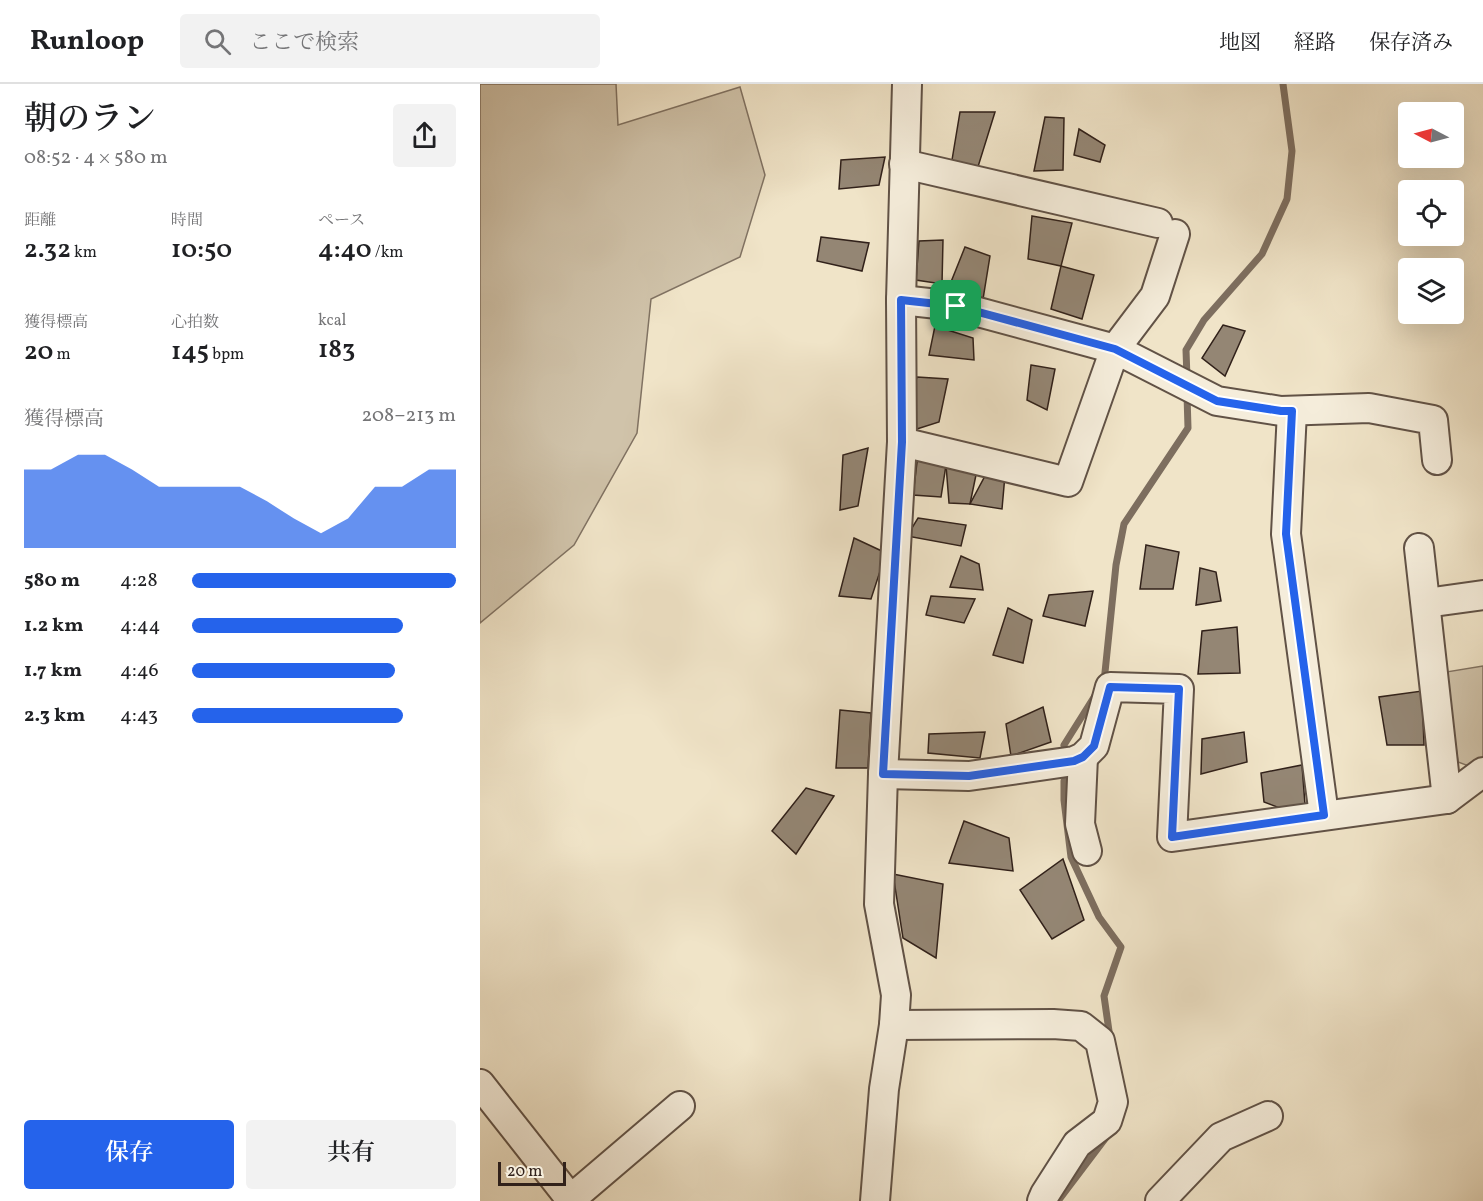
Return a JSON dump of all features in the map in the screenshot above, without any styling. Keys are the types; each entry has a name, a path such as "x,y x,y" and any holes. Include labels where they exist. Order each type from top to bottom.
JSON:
{"street":[{"path":"875,1201 884,1089 896,995 879,904 883,774 902,442 901,300 907,84"},
{"path":"902,442 1068,482 1115,349 1155,296 1166,228 904,164"},
{"path":"901,300 956,306 1115,349 1217,401 1281,411 1369,408 1433,420 1437,460"},
{"path":"1292,411 1286,534 1324,815"},
{"path":"1419,548 1447,799"},
{"path":"1426,603 1483,595"},
{"path":"883,774 969,776 1074,761 1083,757 1094,746 1110,687 1179,689 1172,837 1447,799 1483,772"},
{"path":"1083,757 1080,824 1087,851"},
{"path":"894,1024 1081,1026 1100,1041 1113,1102 1107,1121 1077,1144 1042,1201"},
{"path":"480,1084 572,1200 680,1106"},
{"path":"1160,1201 1221,1137 1268,1116"}],"shaded area":[{"path":"480,84 616,84 618,125 740,87 765,175 740,257 651,299 637,433 574,545 480,623"},
{"path":"1483,666 1483,761 1474,768 1458,762 1446,672"}],"building":[{"path":"960,112 995,112 977,170 951,166"},
{"path":"1045,117 1064,118 1063,170 1034,171"},
{"path":"1079,129 1105,145 1100,162 1074,155"},
{"path":"885,157 879,185 839,189 841,160"},
{"path":"1032,216 1072,223 1061,266 1028,259"},
{"path":"821,237 869,243 862,271 817,261"},
{"path":"943,240 942,284 916,280 919,241"},
{"path":"965,247 990,256 983,299 947,292"},
{"path":"1061,266 1094,275 1082,319 1051,309"},
{"path":"1223,325 1245,331 1225,376 1202,358"},
{"path":"935,326 973,338 974,360 929,355"},
{"path":"1031,365 1055,369 1047,410 1027,400"},
{"path":"917,377 948,379 939,422 901,434"},
{"path":"919,446 946,465 941,497 913,495"},
{"path":"868,448 858,506 840,510 843,455"},
{"path":"946,465 977,470 970,504 949,503"},
{"path":"1005,475 1002,509 970,504 985,476"},
{"path":"918,518 966,525 961,546 907,536"},
{"path":"854,538 886,553 871,599 839,596"},
{"path":"1146,545 1179,552 1173,589 1140,589"},
{"path":"961,556 979,564 983,590 950,587"},
{"path":"1200,568 1216,572 1221,601 1196,605"},
{"path":"1093,591 1085,626 1043,616 1049,595"},
{"path":"931,596 975,599 964,623 926,615"},
{"path":"1008,608 1032,620 1023,663 993,655"},
{"path":"1237,627 1240,673 1198,674 1202,631"},
{"path":"1422,691 1424,745 1387,745 1379,697"},
{"path":"1043,707 1051,742 1011,756 1006,724"},
{"path":"840,710 871,713 868,768 836,768"},
{"path":"985,732 980,758 928,753 929,734"},
{"path":"1244,732 1247,762 1201,774 1202,739"},
{"path":"1302,765 1306,818 1264,802 1261,773"},
{"path":"806,788 834,796 796,854 772,831"},
{"path":"964,821 1009,838 1013,871 949,863"},
{"path":"1063,859 1084,920 1052,939 1020,890"},
{"path":"893,874 943,884 936,958 903,938"}],"waterway":[{"path":"1187,378 1186,350 1204,320 1262,254 1287,199 1292,151 1283,84"},
{"path":"1104,682 1116,565 1124,524 1188,428 1187,395"},
{"path":"1064,745 1096,694"},
{"path":"1064,781 1071,857 1099,917 1121,947 1104,996 1110,1038"},
{"path":"1058,1201 1108,1135"}],"route":[{"path":"901,300 956,306 1115,349 1217,401 1292,411 1286,534 1324,815 1172,837 1179,689 1110,687 1094,746 1083,757 1074,761 969,776 883,774 902,442 901,300"}]}
